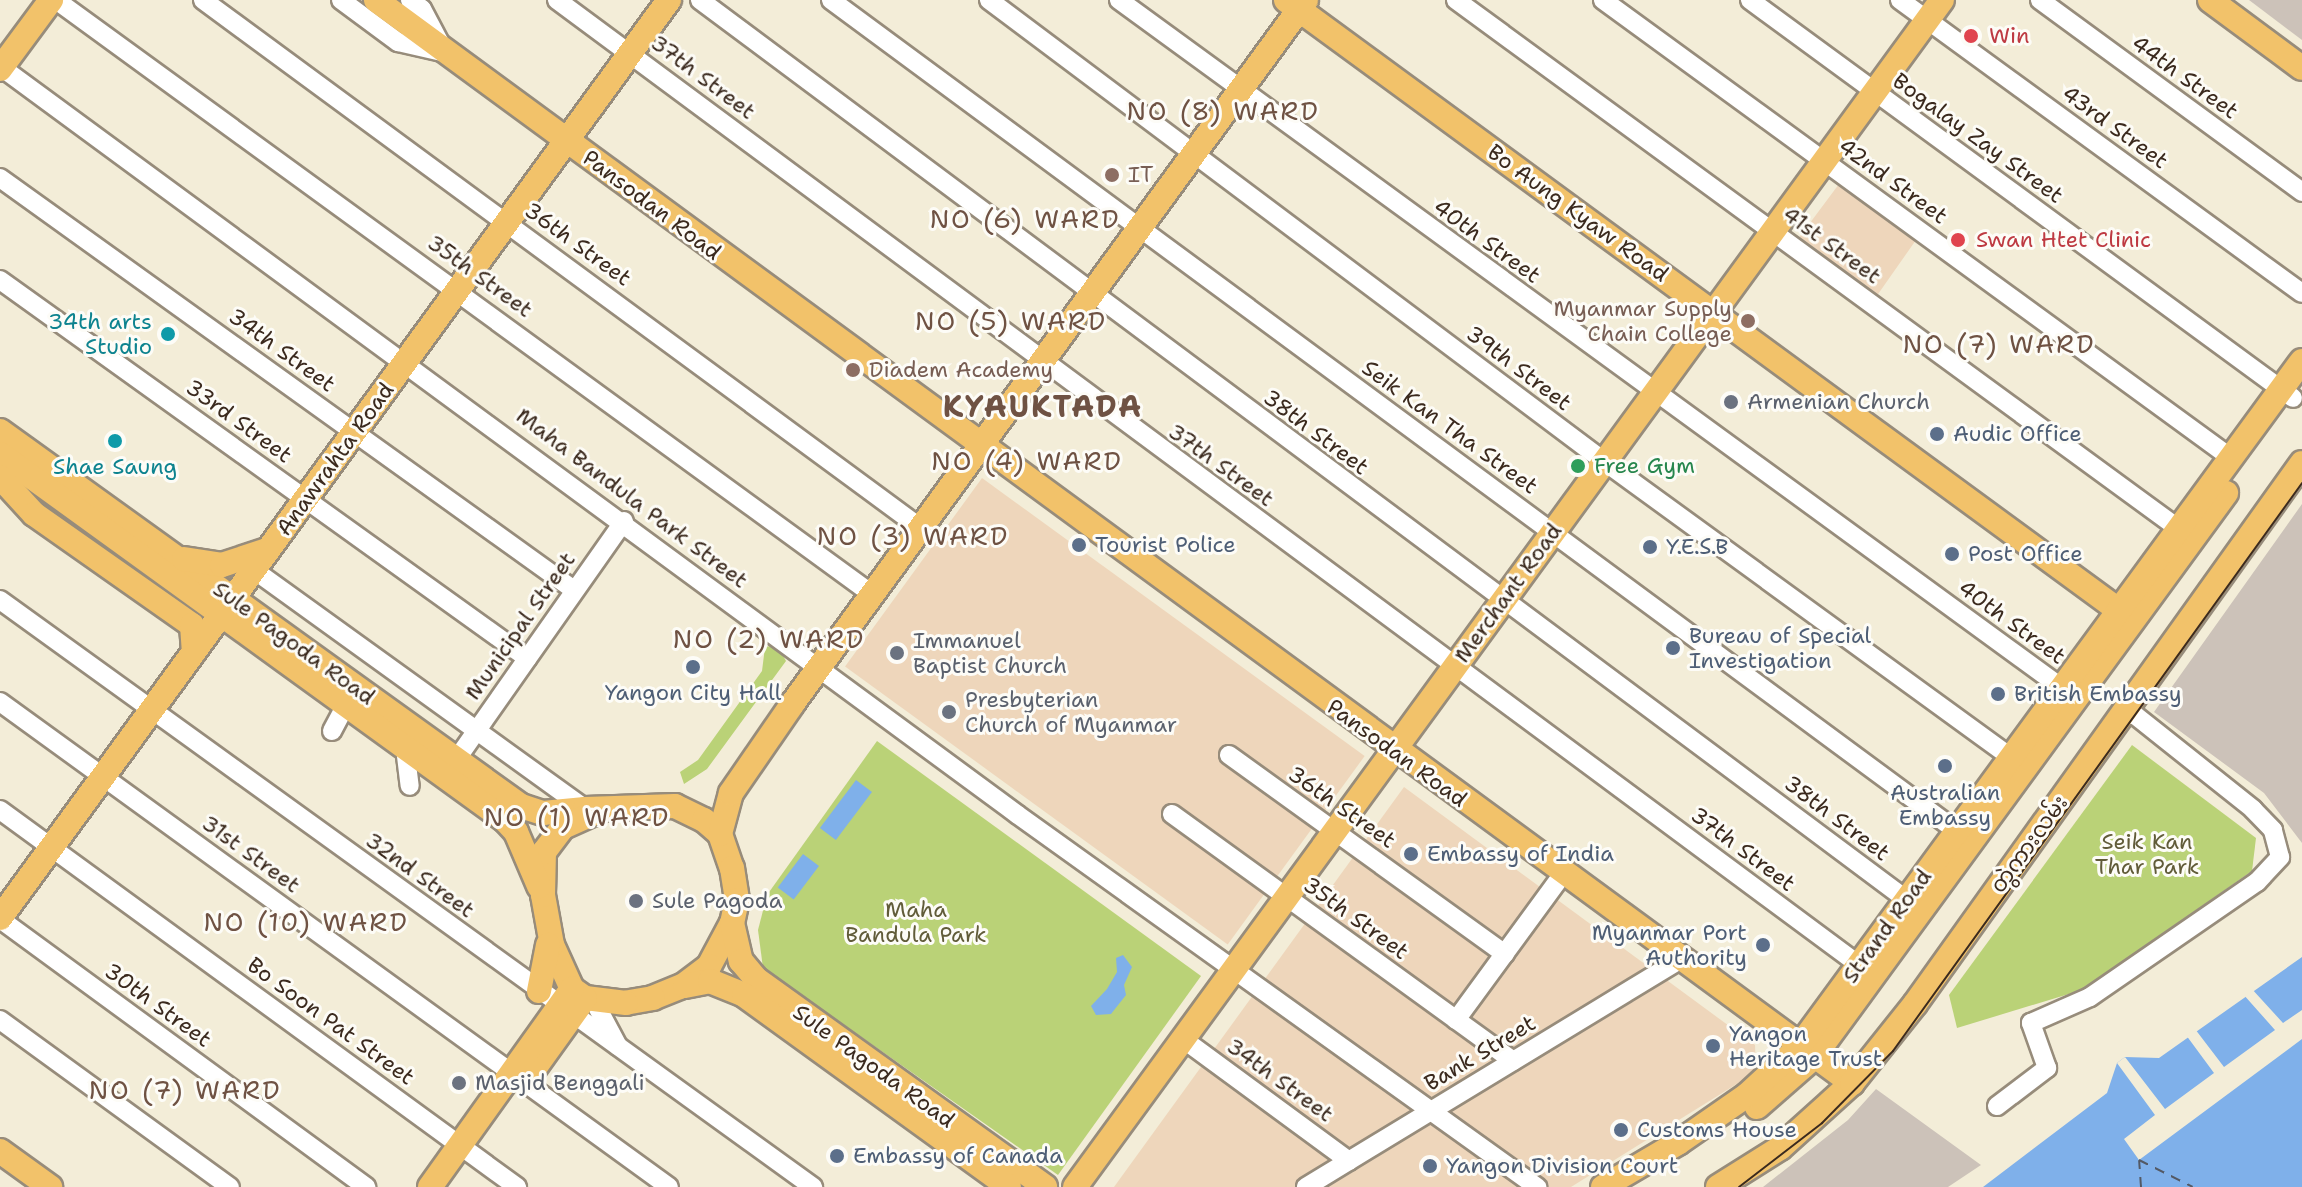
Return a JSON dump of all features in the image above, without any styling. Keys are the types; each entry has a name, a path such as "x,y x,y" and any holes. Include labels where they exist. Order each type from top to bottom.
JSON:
{"main road":[{"path":"0,41 30,0"},
{"path":"0,68 53,0"},
{"name":"Pansodan Road","path":"376,0 403,8 445,53 1805,1053 1852,1083"},
{"name":"Anawrahta Road","path":"0,919 669,0"},
{"name":"Merchant Road","path":"1075,1187 1942,0"},
{"path":"2210,0 2302,68"},
{"path":"570,1000 626,1003 682,986 709,966 732,923 737,900 720,834 731,793 869,592 981,449 1036,360 1297,3"},
{"name":"Bo Aung Kyaw Road","path":"1297,3 2118,609"},
{"name":"Strand Road","path":"1631,1187 1805,1053 2018,763 2118,609 2292,391 2302,361"},
{"name":"Strand Road","path":"2118,609 2118,598 2135,588 2231,458 2292,391"},
{"path":"0,415 4,441"},
{"name":"Sule Pagoda Road","path":"4,441 170,555 227,607 531,811 594,809"},
{"name":"Sule Pagoda Road","path":"4,441 227,607 346,705 516,832 543,895"},
{"name":"တွဲကားလမ်း","path":"1718,1187 1780,1148 1852,1083 2123,714 2302,463"},
{"path":"0,477 34,514 192,625 194,652"},
{"path":"170,555 222,565 269,549"},
{"name":"Strand Road","path":"2018,763 2062,688 2103,633 2108,611 2118,609"},
{"path":"570,1000 555,956 543,895 542,862 550,840 563,827 594,809 675,806 720,834"},
{"name":"Strand Road","path":"1805,1053 1859,965 1907,900 1964,837"},
{"name":"Sule Pagoda Road","path":"732,923 741,961 756,979 1045,1187"},
{"name":"Sule Pagoda Road","path":"682,986 710,981 744,995 1009,1187"},
{"path":"430,1187 466,1150 570,1000"},
{"name":"Strand Road","path":"1603,1187 1682,1149"},
{"path":"448,1187 466,1150"},
{"path":"0,1151 50,1187"}],"street":[{"name":"35th Street","path":"53,0 459,289 869,592"},
{"name":"36th Street","path":"203,0 918,526"},
{"path":"341,0 398,42 445,53"},
{"name":"37th Street","path":"557,0 1036,360 1455,665 1859,965"},
{"name":"38th Street","path":"700,0 1086,291 1907,900"},
{"name":"Seik Kan Tha Street","path":"831,0 1964,837"},
{"name":"39th Street","path":"989,0 1605,462 2018,763"},
{"name":"40th Street","path":"1119,0 1236,89 2062,688"},
{"name":"41st Street","path":"1456,0 2179,529"},
{"name":"42nd Street","path":"1603,0 2231,458"},
{"name":"Bogalay Zay Street","path":"1750,0 2292,391"},
{"name":"43rd Street","path":"1900,0 2302,293"},
{"name":"44th Street","path":"2040,0 2302,192"},
{"name":"Maha Bandula Park Street","path":"0,68 624,521 1232,971 1537,1187"},
{"name":"34th Street","path":"0,178 574,590"},
{"name":"33rd Street","path":"0,280 527,658"},
{"name":"Municipal Street","path":"456,760 624,521"},
{"path":"254,570 475,729 594,809"},
{"name":"32nd Street","path":"0,600 570,1000 621,1051 813,1187"},
{"name":"31st Street","path":"0,702 669,1187"},
{"path":"332,731 346,705"},
{"path":"1997,1106 2047,1068 2031,1023 2090,997 2257,882 2280,857 2273,830 2253,809 2135,715 2123,714"},
{"path":"405,748 410,786"},
{"name":"36th Street","path":"1229,755 1505,954"},
{"name":"Bo Soon Pat Street","path":"0,810 517,1187"},
{"name":"35th Street","path":"1172,814 1513,1061"},
{"path":"1456,1020 1563,874"},
{"name":"30th Street","path":"0,919 366,1187"},
{"name":"Bank Street","path":"1306,1187 1679,960"},
{"path":"570,1000 621,1051"},
{"path":"0,1020 230,1187"},
{"name":"34th Street","path":"1183,1039 1349,1161"}],"shaded area":[{"path":"2249,0 2302,0 2302,40"},
{"path":"1839,184 1916,240 1876,297 2170,510 2158,525 1798,239"},
{"path":"982,478 1365,756 1228,945 845,667"},
{"path":"2302,504 2302,843 2264,793 2154,712"},
{"path":"1404,787 1755,1045 1756,1072 1571,1187 1114,1187"},
{"path":"1876,1089 1981,1165 1948,1187 1763,1187 1848,1120"}],"green space":[{"path":"777,645 786,661 707,769 684,784 680,772 698,760 762,671 765,647"},
{"name":"Maha Bandula Park","path":"877,741 1201,976 1058,1175 763,968 758,930 767,895"},
{"name":"Seik Kan Thar Park","path":"2132,745 2256,838 2252,871 2082,990 1957,1028 1949,995"}],"water":[{"path":"856,780 872,792 836,840 820,828"},
{"path":"803,854 819,866 794,900 778,888"},
{"path":"1123,955 1132,967 1124,985 1126,995 1111,1014 1096,1015 1091,1006 1107,989 1117,972 1116,958"},
{"path":"2302,957 2302,1187 1983,1187 2107,1093 2117,1063 2125,1057 2159,1058"}],"pier":[{"path":"2251,988 2283,1023 2302,1010 2302,1039 2139,1160 2124,1139 2155,1115 2117,1063 2125,1057 2165,1109 2214,1073 2186,1035 2195,1029 2224,1067 2275,1030 2243,994"}],"ferry route":[{"path":"2141,1187 2139,1160 2193,1187"}],"tram line":[{"path":"1739,1187 1822,1123 1893,1051 2302,483"}],"place":[{"name":"Win","path":"1971,36"},
{"name":"IT","path":"1112,175"},
{"name":"Swan Htet Clinic","path":"1958,240"},
{"name":"Myanmar Supply Chain College","path":"1748,321"},
{"name":"34th arts Studio","path":"168,334"},
{"name":"Diadem Academy","path":"853,370"},
{"name":"Armenian Church","path":"1731,402"},
{"name":"Audic Office","path":"1937,434"},
{"name":"Shae Saung","path":"115,441"},
{"name":"Free Gym","path":"1578,466"},
{"name":"Tourist Police","path":"1079,545"},
{"name":"Y.E.S.B","path":"1650,547"},
{"name":"Post Office","path":"1952,554"},
{"name":"Bureau of Special Investigation","path":"1673,648"},
{"name":"Immanuel Baptist Church","path":"897,653"},
{"name":"Yangon City Hall","path":"693,667"},
{"name":"British Embassy","path":"1998,694"},
{"name":"Presbyterian Church of Myanmar","path":"949,712"},
{"name":"Australian Embassy","path":"1945,766"},
{"name":"Embassy of India","path":"1411,854"},
{"name":"Sule Pagoda","path":"636,901"},
{"name":"Myanmar Port Authority","path":"1763,945"},
{"name":"Yangon Heritage Trust","path":"1713,1046"},
{"name":"Masjid Benggali","path":"459,1083"},
{"name":"Customs House","path":"1621,1130"},
{"name":"Embassy of Canada","path":"837,1156"},
{"name":"Yangon Division Court","path":"1430,1166"}],"district":[{"name":"NO (8) WARD","path":"1223,111"},
{"name":"NO (6) WARD","path":"1025,219"},
{"name":"NO (5) WARD","path":"1011,321"},
{"name":"NO (7) WARD","path":"1999,344"},
{"name":"KYAUKTADA","path":"1043,407"},
{"name":"NO (4) WARD","path":"1027,461"},
{"name":"NO (3) WARD","path":"913,536"},
{"name":"NO (2) WARD","path":"769,639"},
{"name":"NO (1) WARD","path":"577,817"},
{"name":"NO (10) WARD","path":"306,922"},
{"name":"NO (7) WARD","path":"185,1090"}]}
